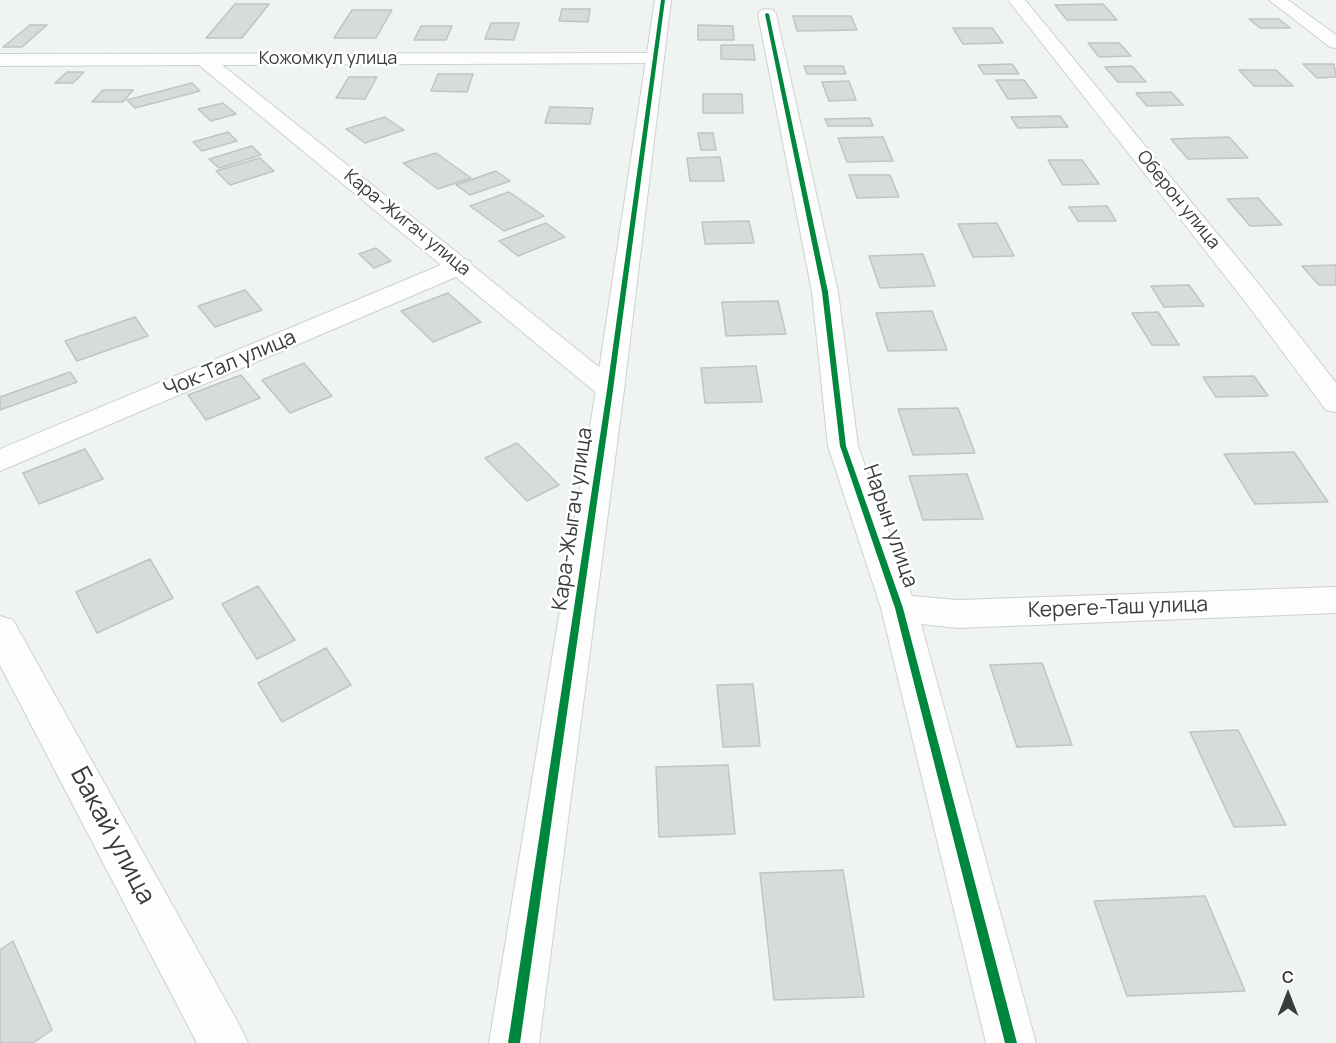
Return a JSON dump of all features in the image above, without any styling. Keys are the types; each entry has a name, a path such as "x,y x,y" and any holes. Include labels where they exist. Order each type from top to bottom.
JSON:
{"street":[{"name":"Кара-Жыгач улица","path":"514,1043 610,390 663,0"},
{"name":"Оберон улица","path":"1016,0 1246,285 1336,403"},
{"path":"1276,0 1336,43"},
{"name":"Нарын улица","path":"767,14 825,292 843,446 899,608 1011,1043"},
{"name":"Кара-Жигач улица","path":"203,58 461,266 610,390"},
{"name":"Кожомкул улица","path":"0,60 655,58"},
{"name":"Чок-Тал улица","path":"0,461 461,266"},
{"name":"Кереге-Таш улица","path":"899,608 958,614 1336,600"},
{"name":"Бакай улица","path":"0,630 223,1043"}],"building":[{"path":"235,4 269,4 242,38 206,38"},
{"path":"1103,4 1117,20 1067,20 1055,5"},
{"path":"562,9 590,9 588,22 559,21"},
{"path":"352,10 392,10 376,38 334,38"},
{"path":"793,16 851,16 857,30 797,31"},
{"path":"1249,19 1279,19 1290,28 1260,28"},
{"path":"491,23 519,23 514,40 485,39"},
{"path":"30,25 47,25 22,47 3,47"},
{"path":"698,25 733,26 734,40 698,40"},
{"path":"421,26 452,26 446,40 414,40"},
{"path":"953,28 992,28 1003,43 963,44"},
{"path":"1088,43 1119,43 1131,56 1099,57"},
{"path":"721,45 753,45 755,60 721,59"},
{"path":"1012,64 1019,74 984,74 978,65"},
{"path":"1303,64 1334,64 1336,77 1317,78"},
{"path":"804,66 843,66 846,74 807,74"},
{"path":"1132,66 1146,82 1118,82 1105,67"},
{"path":"1239,70 1276,70 1293,86 1254,86"},
{"path":"67,72 84,72 73,83 55,83"},
{"path":"438,74 473,74 467,92 431,91"},
{"path":"349,77 377,77 365,99 336,98"},
{"path":"996,80 1024,80 1037,98 1008,99"},
{"path":"849,81 856,100 829,101 822,82"},
{"path":"192,83 200,91 135,108 127,100"},
{"path":"103,90 133,90 123,102 92,102"},
{"path":"1171,92 1183,105 1147,106 1136,93"},
{"path":"703,94 742,94 743,113 703,113"},
{"path":"223,103 236,114 211,121 198,109"},
{"path":"550,107 593,108 590,124 545,123"},
{"path":"1060,116 1068,127 1018,128 1011,117"},
{"path":"385,117 404,130 365,143 346,129"},
{"path":"870,118 873,126 828,126 825,119"},
{"path":"228,132 237,141 202,151 193,142"},
{"path":"698,133 713,133 716,150 701,150"},
{"path":"883,137 893,161 847,162 838,138"},
{"path":"1229,137 1248,158 1188,159 1171,139"},
{"path":"252,146 261,155 219,168 209,159"},
{"path":"436,153 471,178 438,189 403,163"},
{"path":"720,157 724,181 690,181 687,158"},
{"path":"260,158 274,171 230,185 216,171"},
{"path":"1048,160 1082,160 1099,184 1063,185"},
{"path":"496,171 510,181 470,195 456,185"},
{"path":"849,175 890,175 899,197 857,198"},
{"path":"509,192 544,216 504,231 470,206"},
{"path":"1258,198 1282,225 1250,226 1227,199"},
{"path":"1107,206 1116,221 1078,221 1069,207"},
{"path":"749,221 754,243 705,244 702,222"},
{"path":"546,223 565,237 518,256 499,241"},
{"path":"997,223 1014,256 973,257 958,224"},
{"path":"376,248 391,261 374,268 359,254"},
{"path":"923,254 935,286 880,288 869,256"},
{"path":"1336,265 1336,285 1319,285 1302,266"},
{"path":"1189,285 1204,306 1164,307 1151,286"},
{"path":"245,290 262,310 215,327 198,306"},
{"path":"448,293 481,322 433,342 401,311"},
{"path":"778,301 786,334 726,336 722,302"},
{"path":"932,311 947,350 888,351 876,313"},
{"path":"1158,312 1179,345 1152,345 1132,313"},
{"path":"135,317 148,336 77,361 65,341"},
{"path":"304,363 332,396 290,413 262,380"},
{"path":"756,366 762,402 705,403 701,368"},
{"path":"70,372 77,382 0,410 0,397"},
{"path":"241,375 260,398 206,420 188,395"},
{"path":"1254,376 1268,396 1216,397 1203,377"},
{"path":"958,408 975,453 913,455 898,409"},
{"path":"517,443 559,485 527,501 485,458"},
{"path":"85,449 103,479 39,504 23,473"},
{"path":"1294,452 1328,502 1255,504 1224,454"},
{"path":"967,474 983,519 923,520 909,476"},
{"path":"150,559 173,598 97,633 76,592"},
{"path":"258,586 295,640 257,659 222,604"},
{"path":"326,648 351,685 282,722 258,683"},
{"path":"1042,663 1072,745 1017,747 990,665"},
{"path":"753,684 760,746 723,747 717,685"},
{"path":"1238,730 1286,825 1234,827 1190,732"},
{"path":"728,765 735,834 659,837 656,767"},
{"path":"843,870 864,997 774,1000 760,873"},
{"path":"1205,896 1245,991 1127,996 1094,901"},
{"path":"13,941 52,1030 33,1043 0,1043 0,950"}],"cycle path":[{"path":"514,1043 610,390 663,0"},
{"path":"767,14 825,292 843,446 899,608 1011,1043"}]}
